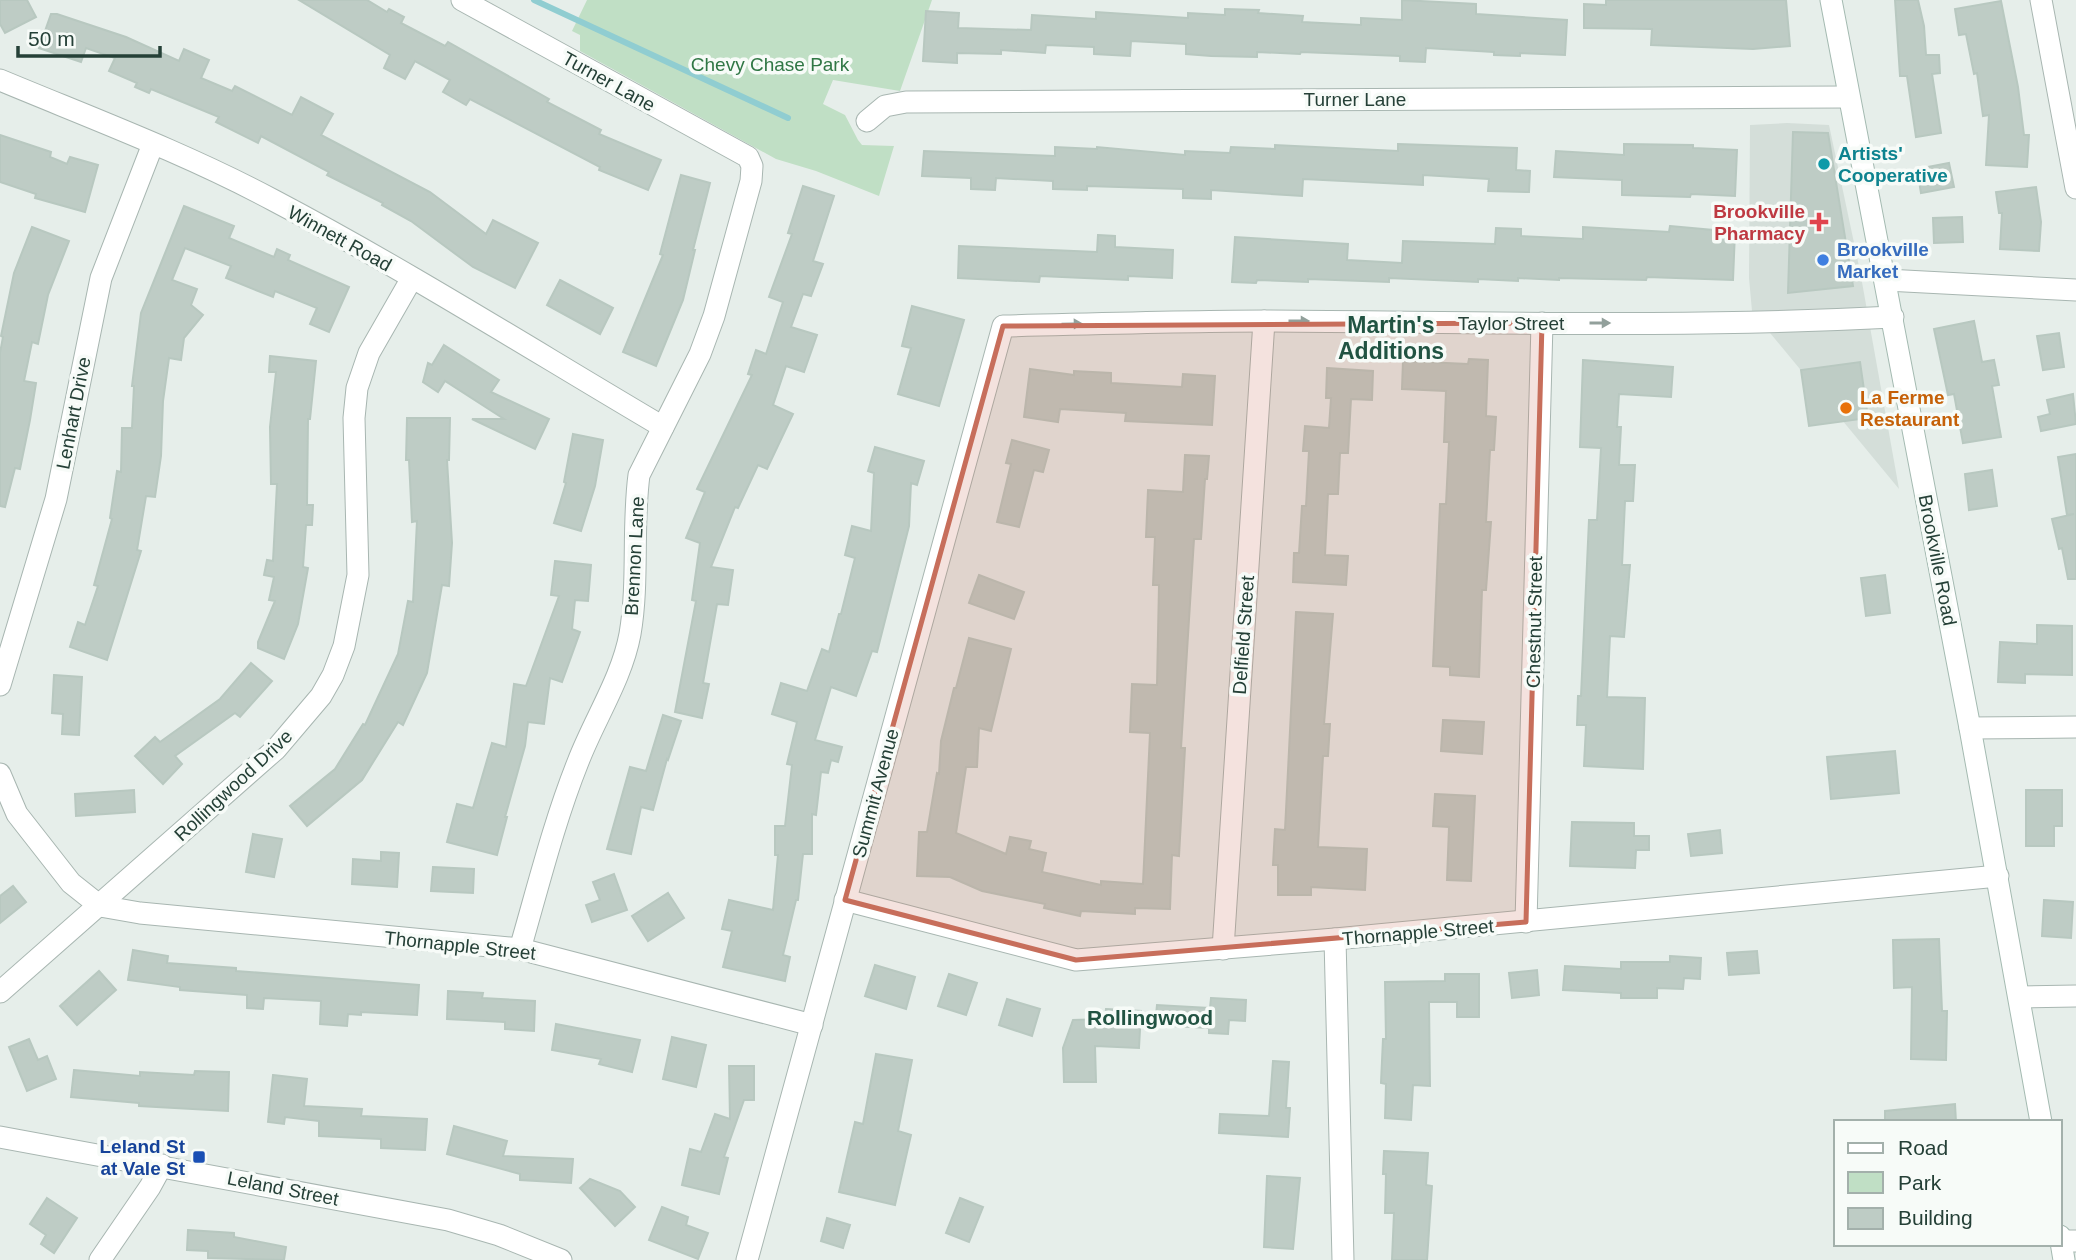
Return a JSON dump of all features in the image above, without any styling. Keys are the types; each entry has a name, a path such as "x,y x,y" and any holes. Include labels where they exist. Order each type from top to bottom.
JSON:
{"street":[{"name":"Turner Lane","path":"462,0 748,158 752,166"},
{"name":"Brookville Road","path":"1830,0 1893,317 1998,876 2041,1120"},
{"path":"2041,0 2076,188"},
{"name":"Winnett Road","path":"0,80 153,144 271,199 412,278 663,427"},
{"name":"Turner Lane","path":"867,121 885,106 906,102 1848,97"},
{"name":"Lenhart Drive","path":"0,685 56,499 101,278 153,144"},
{"name":"Brennon Lane","path":"520,949 565,796 624,657 630,635 639,475 700,354 714,316 751,181 752,166"},
{"name":"Rollingwood Drive","path":"0,992 276,749 321,696 333,675 344,646 358,575 354,418 357,388 369,353 412,278"},
{"path":"1886,280 2076,290"},
{"name":"Taylor Street","path":"1003,326 1264,321 1776,321 1893,317"},
{"name":"Delfield Street","path":"1223,949 1264,321"},
{"name":"Chestnut Street","path":"1526,922 1542,323"},
{"name":"Summit Avenue","path":"747,1260 1003,326"},
{"path":"1970,728 2076,727"},
{"path":"0,774 17,814 71,883 100,906"},
{"name":"Thornapple Street","path":"845,900 1076,960 1526,922 1998,876"},
{"name":"Thornapple Street","path":"100,906 153,914 520,949 812,1026"},
{"path":"1335,939 1343,1260"},
{"path":"2020,997 2076,996"},
{"name":"Leland Street","path":"0,1136 448,1220 499,1235 561,1260"},
{"path":"100,1260 162,1165"}],"highlighted area":[{"path":"1542,323 1526,922 1076,960 845,900 1003,326"}],"shaded area":[{"path":"1750,125 1829,125 1860,271 1899,489 1752,311 1749,278"}],"green space":[{"name":"Chevy Chase Park","path":"587,0 932,0 900,91 833,80 823,104 845,115 862,145 894,146 879,196 816,171 776,159 580,51 580,35 572,31"}],"building":[{"path":"0,0 27,0 36,17 5,33 0,24"},
{"path":"299,0 367,0 387,12 389,9 404,17 401,23 445,46 448,42 549,99 547,102 601,130 599,134 661,160 648,190 599,170 600,167 470,99 466,105 443,92 450,80 415,61 405,79 384,68 390,55"},
{"path":"1402,0 1476,4 1476,14 1567,20 1565,55 1494,55 1494,52 1426,48 1425,62 1400,61 1400,56 1301,52 1257,52 1257,57 1211,56 1186,54 1186,44 1131,41 1130,56 1094,54 1094,47 1046,45 1045,53 1001,50 1001,54 957,53 957,63 923,61 926,11 959,13 958,28 1031,30 1032,15 1096,19 1096,12 1188,18 1188,13 1225,15 1225,9 1303,16 1302,22 1361,25 1361,18 1402,20"},
{"path":"1606,0 1786,0 1790,46 1753,49 1651,45 1652,29 1584,28 1584,4 1606,5"},
{"path":"1895,0 1918,0 1924,26 1926,55 1939,55 1940,73 1932,74 1941,133 1916,137 1907,76 1900,76"},
{"path":"2001,1 2018,87 2024,135 2029,135 2027,167 1986,165 1989,115 1983,116 1977,73 1974,74 1966,34 1959,35 1955,9"},
{"path":"51,14 126,37 179,61 184,49 209,60 201,78 232,91 235,86 292,115 301,97 333,114 321,135 430,192 486,234 493,220 538,243 515,288 473,267 411,221 382,205 383,203 327,175 329,172 261,136 258,143 216,122 219,117 151,89 149,93 135,87 137,83 109,71 115,58 86,48 81,62 39,48"},
{"path":"1793,132 1828,133 1853,286 1788,293"},
{"path":"0,135 51,152 50,157 67,164 70,157 98,165 85,212 35,198 36,194 0,182"},
{"path":"1398,144 1517,148 1516,170 1530,171 1529,192 1488,191 1489,179 1423,175 1423,185 1303,179 1302,196 1211,190 1211,199 1183,198 1183,189 1087,186 1087,190 1053,189 1053,181 996,178 995,190 971,189 971,178 922,176 924,151 1055,156 1055,147 1097,147 1185,155 1185,151 1230,153 1231,147 1275,149 1275,145 1398,151"},
{"path":"1624,144 1693,145 1693,148 1737,150 1735,196 1622,195 1622,180 1554,177 1556,151 1624,155"},
{"path":"1949,163 1954,187 1921,193 1917,169"},
{"path":"681,175 710,183 683,300 656,366 623,352 663,255 660,254"},
{"path":"803,186 834,196 813,261 823,264 811,296 803,294 791,327 817,335 804,372 786,366 773,405 793,414 767,469 758,465 738,508 735,507 711,567 733,570 728,605 717,604 703,683 709,684 702,718 675,712 696,601 692,600 700,543 686,538 705,492 697,489 752,375 748,374 756,350 766,354 783,302 769,297 792,234 788,233"},
{"path":"2036,187 2041,222 2039,251 2000,249 2002,213 1999,213 1996,192"},
{"path":"184,206 234,226 229,238 274,257 277,249 290,255 288,260 349,287 329,332 310,324 317,308 275,291 273,297 226,278 231,266 185,248 172,280 197,289 191,305 203,315 184,338 181,360 169,358 155,497 146,496 137,550 141,551 107,660 70,647 78,622 85,625 98,586 94,585 112,519 117,471 121,472 122,428 132,428 132,386 141,313"},
{"path":"1962,217 1963,242 1934,243 1933,218"},
{"path":"1670,226 1735,232 1733,280 1647,277 1646,280 1518,278 1518,281 1478,279 1478,282 1389,278 1389,282 1308,279 1308,282 1232,282 1235,237 1348,244 1347,260 1402,263 1403,241 1495,244 1496,228 1521,229 1521,236 1583,239 1583,227 1669,232"},
{"path":"32,227 69,241 48,295 38,344 32,342 24,381 36,383 30,420 20,469 15,468 5,507 0,506 1,336 14,273"},
{"path":"1098,235 1115,236 1115,247 1173,250 1172,278 1128,276 1128,280 1040,276 1039,282 958,278 959,246 1097,252"},
{"path":"560,280 613,308 600,334 547,305"},
{"path":"912,306 964,320 939,406 898,394 911,348 902,346"},
{"path":"1974,321 1982,362 1994,360 1999,385 1992,386 2001,437 1963,443 1954,394 1948,395 1934,329"},
{"path":"2059,333 2064,367 2043,370 2037,336"},
{"path":"444,345 499,380 491,392 549,419 535,449 472,419 504,419 445,381 438,392 423,382 428,363 432,365"},
{"path":"270,356 316,361 308,419 307,505 313,505 312,525 306,525 303,567 308,568 298,624 284,659 258,648 275,601 269,600 274,577 264,575 267,560 273,561 277,484 271,484 270,427 276,372 269,372"},
{"path":"1469,359 1488,360 1486,416 1496,417 1494,450 1490,450 1486,522 1491,522 1486,590 1482,590 1479,677 1450,675 1450,667 1433,666 1440,504 1446,504 1449,442 1444,442 1446,391 1402,389 1403,361 1468,364"},
{"path":"1583,360 1673,367 1671,397 1619,394 1619,465 1635,465 1633,501 1625,501 1622,565 1630,565 1624,637 1610,636 1607,697 1645,698 1643,769 1584,766 1586,725 1577,725 1578,696 1581,696 1589,520 1597,520 1601,448 1580,447"},
{"path":"1860,362 1868,418 1809,426 1801,370"},
{"path":"1327,368 1373,371 1372,400 1351,399 1348,453 1340,453 1338,494 1328,494 1325,555 1348,556 1346,585 1293,582 1294,553 1299,553 1302,506 1306,506 1309,451 1303,451 1305,426 1329,428 1331,398 1326,398"},
{"path":"1030,369 1074,375 1074,371 1111,373 1111,383 1182,387 1183,374 1215,376 1212,425 1125,421 1126,413 1060,409 1058,422 1024,417"},
{"path":"2073,394 2076,424 2041,431 2038,417 2050,414 2047,400"},
{"path":"407,418 450,418 447,460 452,543 449,586 442,585 427,673 403,725 398,722 362,780 307,826 290,806 335,769 363,724 365,725 398,654 408,601 413,602 417,521 412,522 409,460 406,460"},
{"path":"573,434 603,440 595,486 581,531 554,523 566,483 564,482"},
{"path":"1012,440 1049,450 1043,472 1034,470 1019,527 997,522 1011,464 1006,463"},
{"path":"875,447 924,461 917,485 911,483 909,526 877,652 872,651 856,696 831,687 815,740 842,747 838,762 831,760 828,773 821,772 816,815 812,814 812,854 803,854 798,900 783,955 790,957 785,981 723,967 732,931 722,929 729,900 773,910 778,855 775,855 775,826 785,826 792,765 787,764 797,722 772,714 781,683 807,691 822,649 829,652 855,558 845,555 852,526 871,531 874,473 868,471"},
{"path":"2076,454 2076,579 2068,579 2062,548 2059,549 2052,519 2074,514 2067,515 2058,457"},
{"path":"1185,455 1209,456 1201,539 1194,539 1181,748 1185,748 1179,856 1172,855 1170,909 1135,908 1135,914 1081,911 1080,916 1044,908 1045,904 982,891 950,877 917,876 919,832 927,832 937,773 939,774 941,741 969,638 1011,649 991,731 979,728 977,767 966,767 956,833 1006,854 1010,837 1031,841 1029,849 1046,853 1042,872 1101,885 1101,881 1143,884 1150,733 1130,732 1132,684 1157,685 1159,585 1153,585 1155,537 1146,537 1148,490 1183,492"},
{"path":"1992,470 1997,506 1969,510 1965,474"},
{"path":"555,561 591,565 588,601 575,600 572,629 580,632 562,682 550,678 544,724 528,722 525,746 497,855 447,842 457,804 473,808 492,743 506,747 514,684 526,686 559,596 551,595"},
{"path":"979,575 1024,592 1014,619 969,603"},
{"path":"1885,575 1890,613 1866,616 1861,578"},
{"path":"1296,612 1333,614 1324,724 1330,724 1328,756 1323,756 1318,847 1367,849 1365,890 1311,887 1311,895 1278,895 1278,865 1273,865 1275,829 1285,830"},
{"path":"2037,625 2072,626 2072,675 2025,674 2025,683 1998,682 2000,642 2037,644"},
{"path":"251,663 272,681 240,717 235,713 175,756 182,764 163,784 135,756 155,737 160,742 220,699"},
{"path":"54,675 82,677 79,735 62,734 63,714 52,713"},
{"path":"663,715 681,721 653,810 641,807 631,854 607,849 630,767 646,771"},
{"path":"1443,720 1484,722 1482,754 1441,751"},
{"path":"1895,751 1899,793 1831,799 1827,757"},
{"path":"134,790 135,812 76,816 75,794"},
{"path":"2026,790 2062,790 2062,826 2054,826 2054,846 2026,846"},
{"path":"1435,794 1475,796 1471,881 1447,880 1449,827 1433,826"},
{"path":"1572,822 1634,823 1634,836 1649,836 1649,850 1636,850 1635,868 1570,866"},
{"path":"1720,830 1722,853 1691,856 1688,834"},
{"path":"253,834 282,839 274,877 246,872"},
{"path":"381,852 399,853 397,887 352,884 353,859 381,861"},
{"path":"433,867 474,869 473,893 431,891"},
{"path":"614,874 627,910 592,922 586,905 600,900 593,882"},
{"path":"13,886 26,902 0,923 0,896"},
{"path":"668,893 684,918 648,941 632,916"},
{"path":"2044,900 2073,902 2071,938 2042,936"},
{"path":"1939,939 1942,1011 1947,1011 1946,1060 1911,1059 1912,987 1894,988 1893,940"},
{"path":"133,950 168,956 167,963 419,985 417,1015 361,1012 361,1015 348,1014 347,1026 320,1024 321,1001 264,998 263,1009 247,1008 247,995 180,990 180,987 128,980"},
{"path":"1757,951 1759,973 1729,975 1727,953"},
{"path":"1670,956 1701,958 1700,979 1684,978 1683,989 1657,988 1657,998 1621,998 1621,993 1563,990 1565,966 1621,969 1621,962 1670,962"},
{"path":"875,965 915,977 906,1009 865,996"},
{"path":"1537,970 1539,995 1512,998 1509,973"},
{"path":"99,971 116,990 77,1025 60,1006"},
{"path":"949,974 977,983 966,1015 938,1006"},
{"path":"1445,974 1479,974 1479,1017 1457,1017 1457,1002 1429,1002 1430,1086 1413,1085 1411,1120 1385,1118 1386,1084 1381,1083 1383,1039 1386,1039 1385,982 1445,981"},
{"path":"448,991 483,993 482,998 535,1001 534,1031 505,1029 505,1022 447,1019"},
{"path":"1211,998 1246,1000 1245,1021 1229,1020 1228,1034 1209,1033 1209,1028 1155,1025 1157,1005 1210,1008"},
{"path":"1007,999 1040,1009 1032,1036 999,1025"},
{"path":"1106,1009 1141,1011 1139,1048 1095,1046 1096,1082 1064,1082 1063,1048 1073,1020 1105,1019"},
{"path":"556,1024 640,1040 632,1072 599,1064 601,1059 552,1050"},
{"path":"672,1037 706,1045 696,1087 663,1079"},
{"path":"29,1039 38,1060 47,1056 56,1079 27,1091 9,1047"},
{"path":"876,1054 912,1060 898,1131 911,1135 895,1205 839,1192 855,1122 863,1124"},
{"path":"1273,1061 1289,1062 1286,1108 1290,1108 1288,1137 1219,1133 1220,1114 1269,1116"},
{"path":"729,1066 754,1066 754,1100 744,1100 724,1157 728,1158 719,1194 682,1185 690,1149 701,1152 715,1114 730,1119"},
{"path":"74,1070 140,1076 140,1072 194,1075 195,1071 229,1072 228,1111 139,1106 139,1103 71,1097"},
{"path":"273,1075 307,1079 304,1106 362,1109 361,1116 427,1119 425,1150 381,1148 381,1139 319,1136 319,1121 285,1117 284,1124 268,1122"},
{"path":"1955,1104 1956,1120 1885,1120 1885,1111"},
{"path":"454,1126 507,1141 503,1156 573,1159 571,1183 520,1180 520,1174 447,1154"},
{"path":"1384,1151 1428,1153 1426,1185 1432,1186 1427,1260 1392,1260 1394,1213 1385,1213"},
{"path":"1267,1176 1300,1178 1293,1249 1264,1247"},
{"path":"590,1179 620,1191 635,1207 615,1226 580,1188"},
{"path":"47,1198 77,1218 54,1253 41,1244 46,1235 30,1224"},
{"path":"960,1198 983,1207 969,1242 946,1233"},
{"path":"662,1207 688,1217 686,1225 708,1233 698,1259 649,1240"},
{"path":"827,1218 850,1225 843,1248 821,1241"},
{"path":"188,1230 234,1233 234,1237 286,1247 284,1260 208,1258 208,1251 187,1250"}],"waterway":[{"path":"534,0 788,118"}],"place":[{"name":"Artists' Cooperative","path":"1824,164"},
{"name":"Brookville Pharmacy","path":"1819,222"},
{"name":"Brookville Market","path":"1823,260"},
{"name":"La Ferme Restaurant","path":"1846,408"},
{"name":"Leland St at Vale St","path":"199,1157"}],"district":[{"name":"Martin's Additions","path":"1391,338"},
{"name":"Rollingwood","path":"1150,1018"}]}
